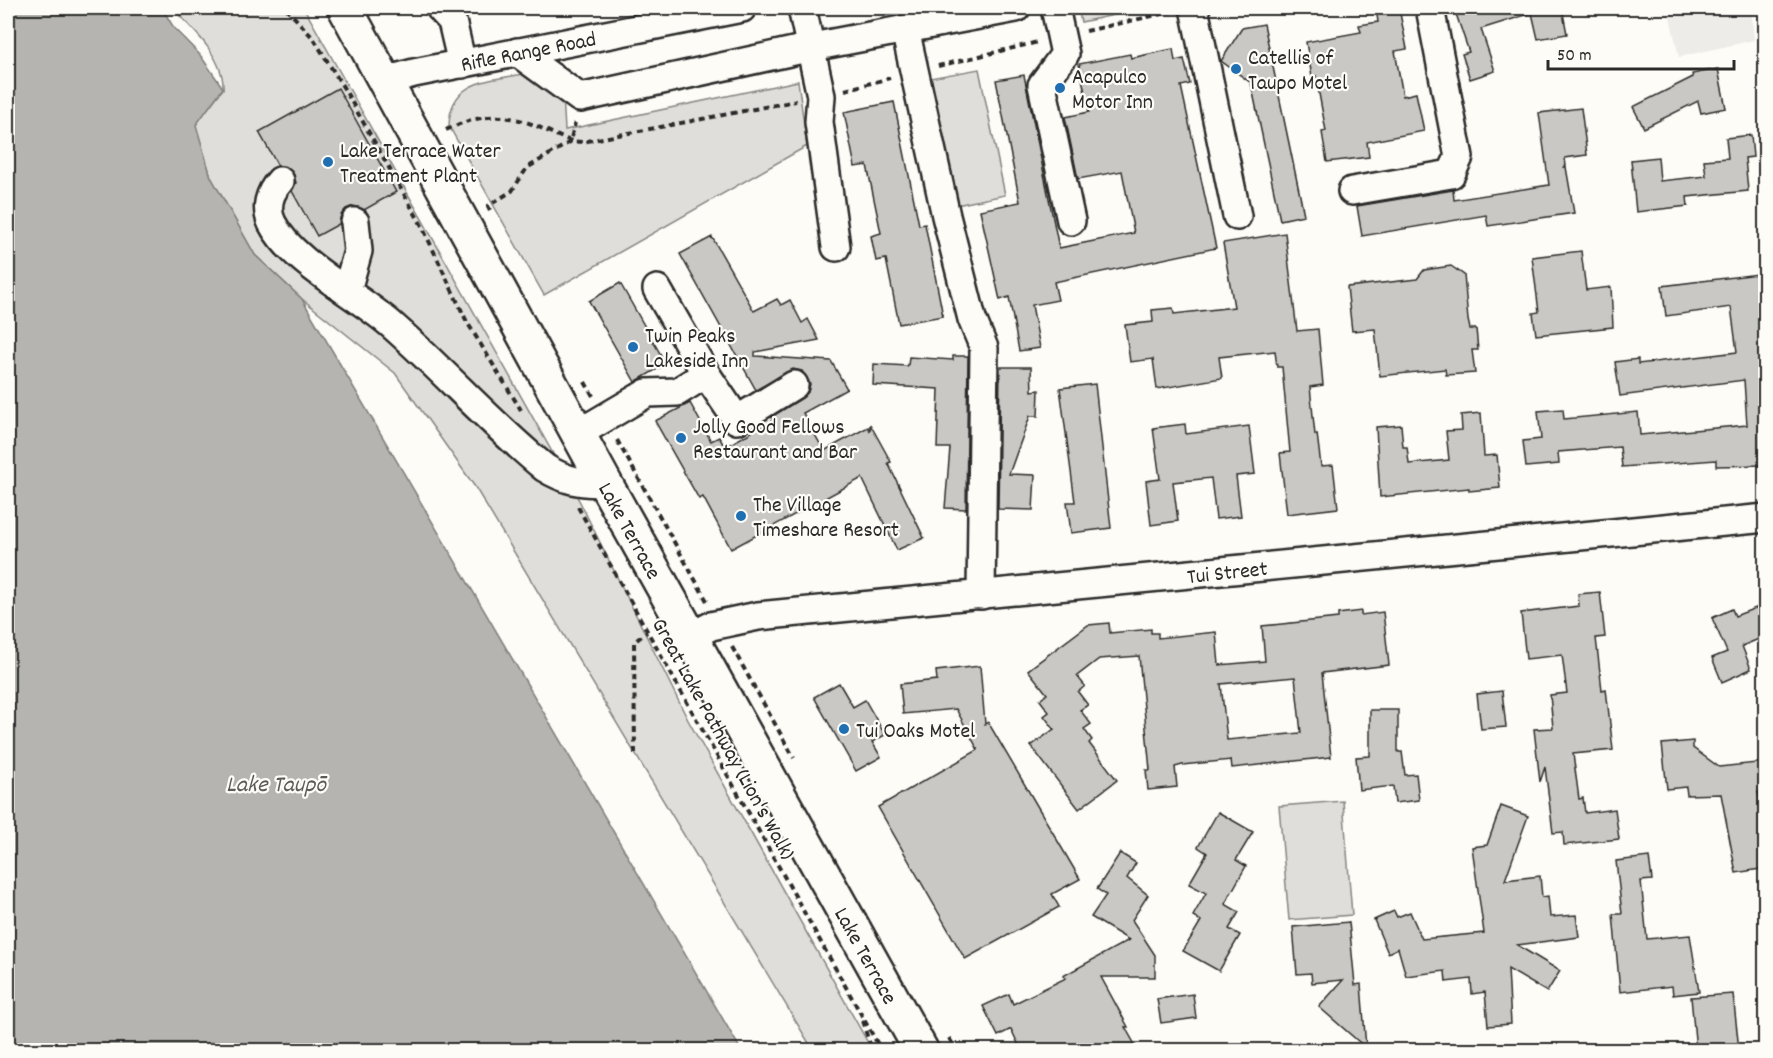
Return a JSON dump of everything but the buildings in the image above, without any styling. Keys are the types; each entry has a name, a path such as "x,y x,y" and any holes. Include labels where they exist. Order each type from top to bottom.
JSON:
{"main road":[{"name":"Lake Terrace","path":"345,8 605,483 921,1050"}],"street":[{"path":"440,8 452,21 462,64"},
{"name":"Rifle Range Road","path":"385,81 517,52 742,8"},
{"path":"802,8 821,96 819,122 836,247"},
{"path":"517,52 579,98 812,47 1016,8"},
{"path":"1055,8 1065,54 1042,86 1071,221"},
{"path":"1194,8 1237,216"},
{"path":"1352,191 1451,174 1459,157 1430,8"},
{"path":"905,29 972,320 984,348 981,595"},
{"path":"280,181 269,202 273,224 288,245 394,327 533,459 563,480 576,483 605,483"},
{"path":"347,290 358,251 355,222"},
{"path":"657,289 706,374 737,420 794,385"},
{"path":"579,433 648,393 677,392 706,374"},
{"name":"Tui Street","path":"692,636 711,626 758,616 1766,518"}],"path":[{"path":"286,8 322,52 428,239 467,322 527,421"},
{"path":"488,206 512,191 527,168 570,142 574,129"},
{"path":"428,239 436,235"},
{"name":"Great Lake Pathway (Lion's Walk)","path":"563,480 881,1050"},
{"path":"635,753 634,642 647,632"},
{"path":"858,1011 872,1050"}],"shaded area":[{"path":"172,8 304,8 580,502 688,720 872,1050 813,1050 475,487 395,373 302,299 255,255 211,177 195,124 223,89 219,66 205,44"},
{"path":"1078,8 1147,8 1081,22"},
{"path":"1668,8 1751,8 1754,40 1679,57"},
{"path":"979,69 1005,195 956,205 930,78"},
{"path":"528,73 563,95 565,130 798,81 807,146 544,295 449,126 451,110 465,90 475,84"},
{"path":"1343,801 1352,915 1289,920 1279,806"}],"water":[{"name":"Lake Taupō","path":"8,8 162,8 174,28 200,55 223,88 196,125 211,177 255,255 302,299 741,1050 8,1050"}],"place":[{"name":"Catellis of Taupo Motel","path":"1236,69"},
{"name":"Acapulco Motor Inn","path":"1060,88"},
{"name":"Lake Terrace Water Treatment Plant","path":"328,162"},
{"name":"Twin Peaks Lakeside Inn","path":"633,347"},
{"name":"Jolly Good Fellows Restaurant and Bar","path":"681,438"},
{"name":"The Village Timeshare Resort","path":"741,516"},
{"name":"Tui Oaks Motel","path":"844,729"}]}
